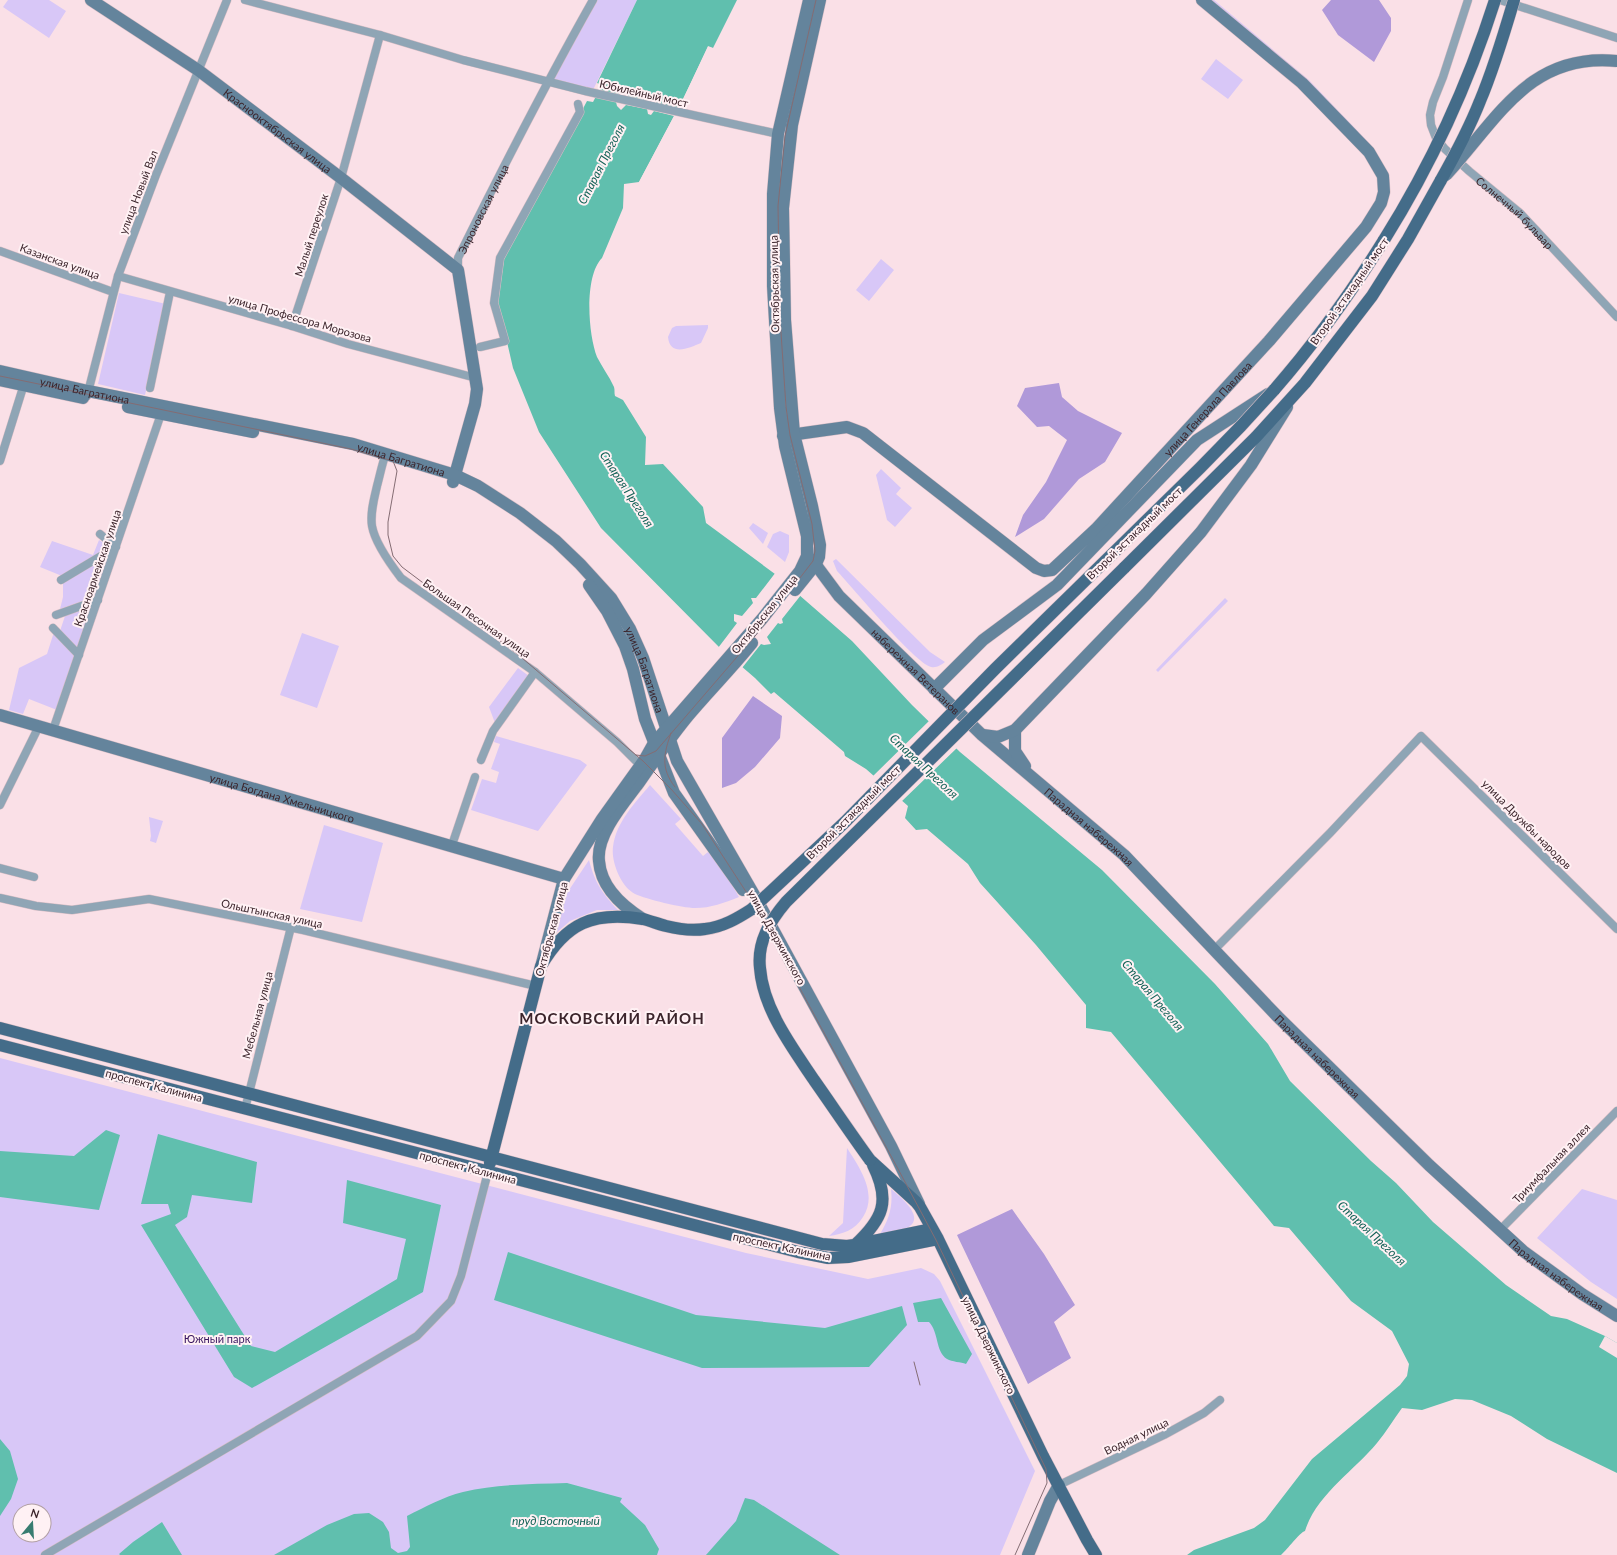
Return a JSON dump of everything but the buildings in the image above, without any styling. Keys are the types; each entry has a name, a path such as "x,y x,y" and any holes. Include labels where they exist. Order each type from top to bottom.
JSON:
{"main road":[{"name":"Краснооктябрьская улица","path":"91,0 198,70 341,178 458,270"},
{"name":"Октябрьская улица","path":"789,435 780,408 773,286 773,194 778,134 809,0"},
{"name":"Октябрьская улица","path":"488,1172 564,879 602,819 640,765 656,752 668,734 735,658 762,619 803,573 811,560 789,435 783,208 792,125 820,0"},
{"name":"улица Генерала Павлова","path":"789,435 847,427 863,433 1036,568 1044,572 1052,570 1096,529 1274,335 1366,227 1381,203 1384,192 1385,182 1383,176 1369,152 1311,91 1202,0"},
{"name":"Второй эстакадный мост","path":"541,966 559,940 580,923 614,917 643,919 666,926 687,929 705,929 722,925 738,918 752,909 845,822 995,669 1215,452 1274,390 1308,351 1354,288 1419,181 1438,144 1466,80 1494,0"},
{"name":"Второй эстакадный мост","path":"870,1160 781,1031 761,980 759,967 761,947 767,929 786,902 1219,475 1292,398 1338,342 1372,296 1408,239 1462,141 1480,102 1496,59 1514,0"},
{"path":"1441,180 1508,103 1533,80 1556,69 1573,64 1599,60 1617,61"},
{"name":"Эпроновская улица","path":"454,478 475,404 477,389 458,270"},
{"name":"улица Багратиона","path":"0,371 25,381 161,414 385,456"},
{"name":"улица Багратиона","path":"0,380 25,381"},
{"path":"934,688 973,648 992,632 1057,585 1197,440 1274,390"},
{"name":"улица Багратиона","path":"87,395 353,444 478,486 532,522 556,541 580,564 611,598 630,629 643,658 668,734"},
{"path":"982,735 998,737 1015,730 1146,594 1215,515 1265,445 1292,398"},
{"name":"улица Багратиона","path":"454,478 527,527 555,551 594,590 617,628 625,646 633,669 645,719 656,752"},
{"name":"набережная Ветеранов","path":"811,560 839,596 874,631 982,735 1033,778"},
{"name":"улица Богдана Хмельницкого","path":"0,715 452,845 564,879"},
{"path":"1015,730 1015,751 1033,778"},
{"name":"улица Дзержинского","path":"668,734 677,761 757,900 884,1134 935,1234 1043,1456 1096,1555"},
{"name":"Второй эстакадный мост","path":"643,919 628,910 610,892 601,873 599,860 600,845 610,825 656,752"},
{"name":"улица Дзержинского","path":"656,752 674,793 746,896 875,1132 878,1134 884,1134"},
{"name":"Парадная набережная","path":"1033,778 1124,854 1272,1011 1418,1154 1500,1230 1523,1251 1582,1294 1617,1316"},
{"name":"проспект Калинина","path":"0,1028 822,1244 854,1245 935,1234"},
{"name":"проспект Калинина","path":"0,1045 744,1239 828,1258 848,1257 935,1234"},
{"path":"870,1160 900,1186 920,1207"},
{"path":"828,1258 846,1252 870,1230 878,1218 882,1203 882,1189 878,1175 870,1160"},
{"path":"1030,1550 1050,1501 1059,1485"}],"street":[{"name":"улица Новый Вал","path":"87,395 118,276 156,175 227,0"},
{"path":"245,0 463,60 548,80"},
{"name":"Эпроновская улица","path":"458,270 458,258 548,80 593,0"},
{"name":"Солнечный бульвар","path":"1468,0 1443,77 1433,102 1430,115 1431,125 1436,138 1445,149 1469,172 1520,213 1617,317"},
{"path":"1500,0 1617,38"},
{"name":"Малый переулок","path":"292,326 341,178 380,36"},
{"name":"Юбилейный мост","path":"548,80 592,92 778,134"},
{"path":"480,347 505,341 494,303 500,258 580,112 578,104"},
{"name":"Казанская улица","path":"0,251 113,292"},
{"name":"улица Профессора Морозова","path":"118,276 292,326 348,344 476,378"},
{"path":"150,388 170,292"},
{"path":"0,461 25,381"},
{"name":"Красноармейская улица","path":"53,730 161,414"},
{"name":"Большая Песочная улица","path":"385,456 372,512 372,526 374,534 401,578 535,672 617,742 640,765"},
{"path":"61,580 116,547 100,534"},
{"path":"56,615 98,600"},
{"path":"53,628 79,655"},
{"path":"481,760 492,731 535,672"},
{"path":"0,805 39,726"},
{"name":"улица Дружбы народов","path":"1214,950 1330,833 1421,736 1617,929"},
{"path":"452,845 474,777"},
{"path":"0,868 34,877"},
{"name":"Ольштынская улица","path":"0,898 36,906 72,910 149,899 291,927 536,986"},
{"name":"Мебельная улица","path":"245,1109 291,927"},
{"name":"Триумфальная аллея","path":"1500,1230 1617,1112"},
{"path":"45,1555 417,1336 451,1302 461,1276 488,1172"},
{"name":"Водная улица","path":"1059,1485 1164,1435 1204,1413 1220,1400"}],"green space":[{"path":"8,0 49,0 66,11 49,38 3,7"},
{"path":"593,0 637,0 592,92 548,80"},
{"path":"1210,0 1214,0 1309,80 1372,146"},
{"path":"1216,59 1243,80 1228,99 1201,79"},
{"path":"881,259 894,270 869,301 856,290"},
{"path":"119,293 166,304 145,395 98,384"},
{"path":"708,325 701,343 686,349 676,349 672,347 668,337 672,328 676,326"},
{"path":"881,469 901,488 896,494 912,508 895,527 887,520 876,475"},
{"path":"753,523 768,533 763,544 749,528"},
{"path":"780,531 789,535 789,552 785,562 767,547 773,534"},
{"path":"99,540 111,548 62,576 40,567 52,541 93,555"},
{"path":"110,555 97,596 60,609 63,597 63,581"},
{"path":"836,559 930,652 945,662 937,667 931,667 911,652 837,571 833,561"},
{"path":"1225,598 1228,601 1158,672 1156,670"},
{"path":"94,604 79,649 60,631 65,616"},
{"path":"54,632 77,656 57,710 29,699 23,714 9,710 19,668 47,654"},
{"path":"302,633 339,646 317,708 280,695"},
{"path":"518,668 529,676 495,723 489,707"},
{"path":"496,736 580,760 587,765 538,831 471,810 482,779 496,783 499,772 491,769 500,744 494,742"},
{"path":"650,785 681,819 675,824 703,856 708,852 725,873 739,897 712,906 689,908 640,896 630,891 625,886 615,867 613,847 615,838 627,813"},
{"path":"149,817 163,821 156,843 150,841 151,836"},
{"path":"324,825 383,843 362,922 300,909"},
{"path":"589,860 600,887 618,910 597,910 570,921 555,934 567,893"},
{"name":"Южный парк","path":"0,1058 746,1253 868,1279 921,1268 934,1274 940,1281 1035,1471 1000,1555 0,1555"},
{"path":"847,1148 866,1181 869,1199 863,1217 856,1225 844,1233 829,1236 843,1223"},
{"path":"891,1189 909,1206 914,1217 914,1222 904,1230 880,1234 890,1213"},
{"path":"1582,1189 1617,1200 1617,1299 1591,1282 1537,1238"}],"shaded area":[{"path":"1331,0 1379,0 1391,18 1391,31 1374,62 1338,35 1322,10"},
{"path":"1059,383 1062,397 1078,411 1122,433 1105,462 1079,479 1044,519 1015,537 1023,515 1046,482 1067,440 1049,426 1037,427 1017,406 1025,388"},
{"path":"753,696 782,716 780,738 755,767 736,783 722,788 722,738"},
{"path":"1012,1209 1044,1254 1075,1305 1054,1322 1071,1358 1028,1384 957,1235"}],"water":[{"name":"Старая Преголя","path":"637,0 737,0 713,48 708,47 682,101 639,182 624,184 623,208 602,258 596,266 592,278 589,306 591,334 594,347 597,357 614,387 615,396 623,400 646,437 645,465 663,464 703,507 706,523 775,574 852,641 912,705 960,752 1102,870 1215,984 1268,1044 1290,1081 1371,1161 1396,1183 1433,1222 1506,1285 1551,1316 1567,1319 1617,1343 1617,1473 1547,1439 1511,1416 1472,1400 1455,1399 1422,1410 1402,1408 1377,1443 1336,1484 1318,1506 1310,1518 1305,1531 1281,1555 1187,1555 1194,1550 1254,1528 1265,1520 1312,1459 1400,1385 1407,1376 1409,1364 1392,1331 1351,1301 1289,1228 1274,1226 1111,1032 1086,1028 1086,1005 1036,945 980,883 968,864 927,829 916,830 905,818 908,806 866,769 845,756 844,752 774,692 771,694 719,647 601,528 539,432 513,368 498,303 504,259 587,101 593,102 602,85 597,83"},
{"path":"106,1130 120,1135 99,1210 0,1197 0,1151 74,1156"},
{"path":"158,1134 257,1162 252,1203 192,1195 187,1217 175,1225 251,1346 275,1352 397,1279 406,1239 343,1223 347,1180 441,1205 423,1292 252,1388 234,1377 141,1225 171,1214 168,1204 141,1204"},
{"path":"508,1252 696,1315 825,1328 902,1306 907,1325 869,1367 702,1368 494,1300"},
{"path":"941,1298 972,1354 966,1364 951,1361 943,1356 932,1326 929,1322 918,1322 913,1303"},
{"path":"0,1439 10,1451 18,1479 11,1499 0,1516"},
{"name":"пруд Восточный","path":"567,1483 622,1498 620,1502 645,1525 659,1549 657,1555 274,1555 327,1525 354,1514 369,1513 383,1522 389,1532 391,1548 398,1553 407,1551 410,1547 407,1516 441,1499 463,1492 489,1487"},
{"path":"745,1498 754,1500 840,1555 706,1555 736,1521"},
{"path":"162,1522 182,1555 119,1554 133,1542"}],"pier":[{"path":"708,46 713,48 713,50 709,49 684,102 641,182 639,182 674,116 654,111 651,115 648,114 647,109 626,105 621,110 617,106 616,102 594,97 598,90 618,94 623,88 628,91 628,97 648,101 651,95 654,95 656,97 656,103 679,108"},
{"path":"776,572 801,595 782,619 783,623 778,623 767,637 771,644 761,644 742,668 718,648 737,623 734,621 734,614 742,616 753,603 751,598 756,598"},
{"path":"930,720 958,747 901,802 872,777"},
{"path":"1605,1336 1617,1343 1617,1358 1599,1347"}],"tram line":[{"path":"636,755 645,756 656,751 755,636 813,561 815,551 812,524 790,435 786,407 780,318 778,206 785,136 816,0"},
{"path":"0,376 351,449 393,461 397,471 388,522 388,535 393,556 402,567 515,652 643,761 671,789 702,824 754,904 936,1240 1046,1469 1047,1483 1015,1555"},
{"path":"671,733 665,754 665,767 670,780 675,787"},
{"path":"914,1362 920,1385"}],"district":[{"name":"МОСКОВСКИЙ РАЙОН","path":"612,1018"}]}
